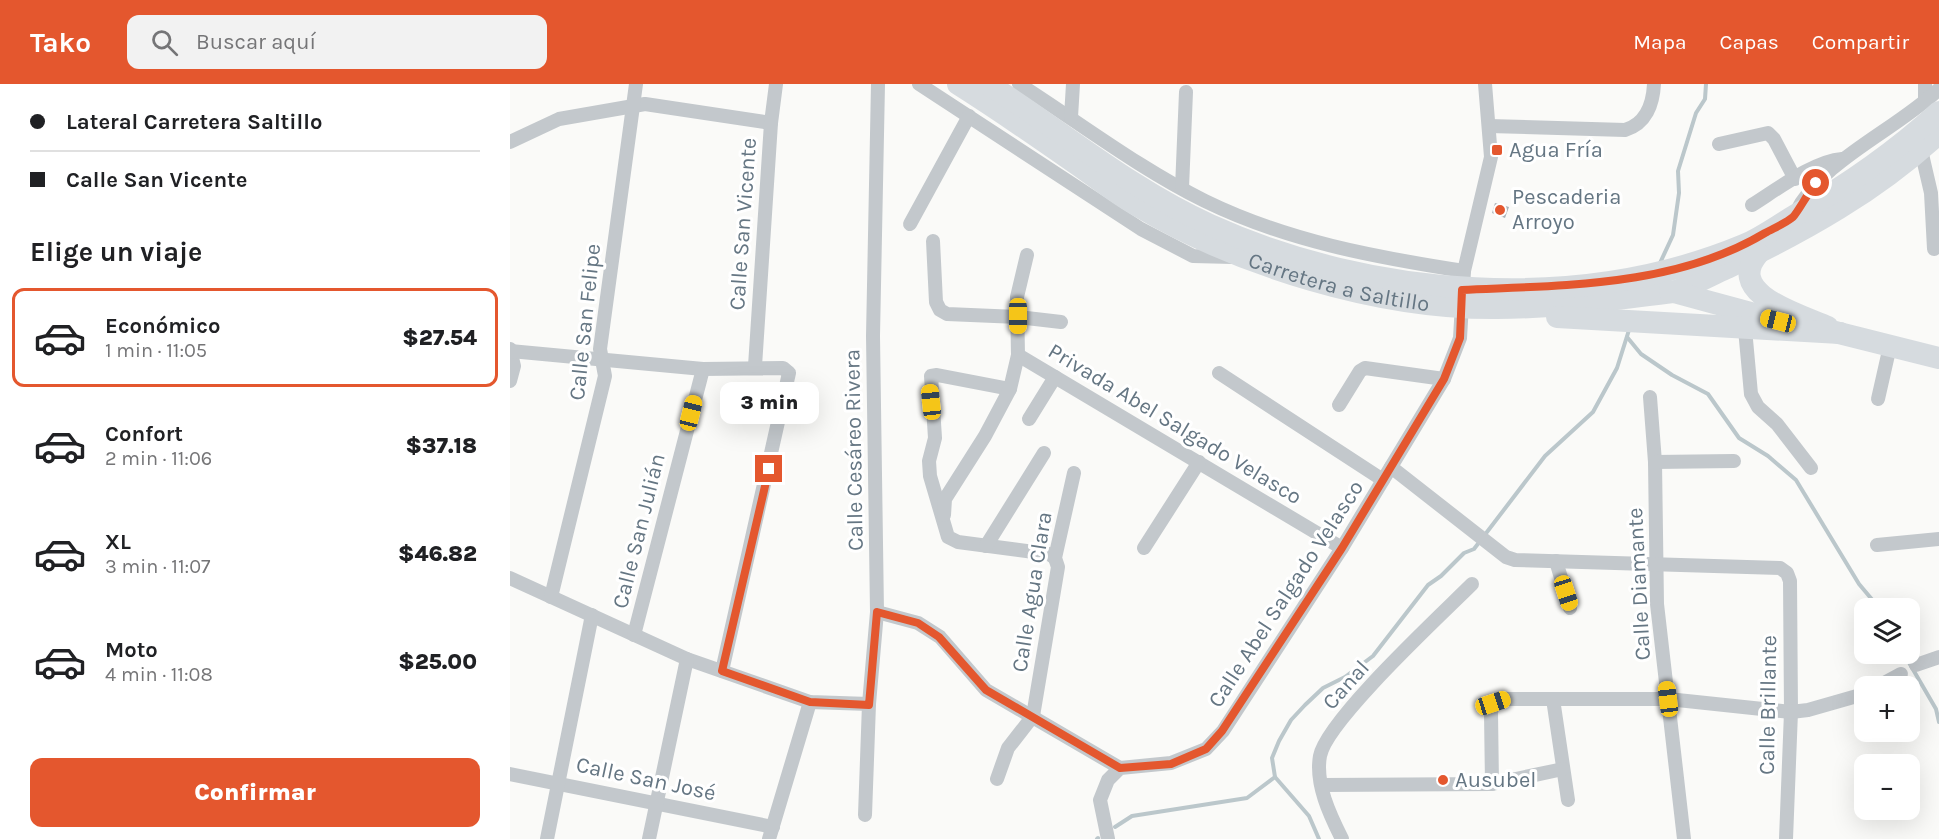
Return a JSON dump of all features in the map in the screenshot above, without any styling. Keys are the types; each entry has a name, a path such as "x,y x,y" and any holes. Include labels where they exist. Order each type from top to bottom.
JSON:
{"main road":[{"name":"Carretera a Saltillo","path":"958,84 1137,206 1242,256 1333,286 1436,305 1462,289"},
{"name":"Carretera a Saltillo","path":"988,84 1145,192 1208,225 1267,250 1337,270 1462,289 1580,302 1635,277 1664,286 1745,245 1859,177 1932,107"},
{"name":"Carretera a Saltillo","path":"1462,289 1497,308 1580,302 1664,286 1758,254 1837,211 1921,150 1939,133"},
{"path":"1758,254 1749,270 1750,279 1756,291 1773,302 1840,333"},
{"path":"1664,286 1778,321 1840,333 1939,358"},
{"path":"1580,302 1652,322 1840,333"}],"street":[{"name":"Calle San Felipe","path":"551,597 605,376 600,348 636,84"},
{"name":"Calle San Vicente","path":"755,366 771,123 776,84"},
{"name":"Calle Cesáreo Rivera","path":"865,815 869,705 877,612 873,336 878,84"},
{"path":"919,84 1141,229 1193,256 1204,258 1242,256"},
{"path":"1019,84 1182,188 1256,224 1462,289"},
{"path":"1071,117 1073,84"},
{"name":"Calle Abel Salgado Velasco","path":"1120,768 1171,764 1206,749 1222,731 1342,548 1444,379 1460,338 1462,289 1491,157 1485,84"},
{"path":"1489,126 1625,130 1641,121 1650,106 1654,84"},
{"path":"1925,84 1932,107"},
{"path":"1794,216 1803,198 1816,183 1847,158 1932,107 1939,89"},
{"path":"1182,188 1186,92"},
{"path":"510,142 559,119 645,104 771,123"},
{"path":"910,224 969,116"},
{"path":"1719,144 1768,133 1774,139 1795,179"},
{"path":"1921,150 1931,193 1934,249"},
{"path":"1752,205 1795,179 1833,160 1847,158"},
{"path":"933,241 936,302 940,310 947,314 1018,316 1061,322"},
{"path":"944,528 945,499 985,436 1010,389 1018,355 1017,297 1027,255"},
{"path":"1745,329 1751,394 1758,407 1777,424 1811,468"},
{"path":"1878,399 1890,346"},
{"path":"510,381 514,366 510,350 602,361 703,369 755,366 783,368 789,373 722,671"},
{"name":"Privada Abel Salgado Velasco","path":"1018,355 1342,548"},
{"path":"1339,405 1360,371 1365,368 1444,379"},
{"name":"Calle San Julián","path":"634,635 703,369"},
{"path":"1219,374 1383,480"},
{"path":"1010,389 937,375 931,376 935,438 929,461 930,476 948,537 986,546 1049,554 1055,558"},
{"path":"1029,419 1055,377"},
{"name":"Calle Diamante","path":"1650,397 1655,462 1655,564 1684,839"},
{"path":"986,546 1044,453"},
{"path":"1655,462 1734,461"},
{"path":"1144,548 1199,462"},
{"path":"1391,467 1500,552 1515,560 1655,564"},
{"name":"Calle Agua Clara","path":"997,779 1008,748 1033,716 1058,567 1055,558 1074,472"},
{"path":"1877,544 1939,539"},
{"path":"1556,561 1570,608"},
{"name":"Calle Brillante","path":"1655,564 1780,568 1787,573 1790,580 1791,712 1786,839"},
{"path":"510,578 687,659 810,702 869,705"},
{"name":"Canal","path":"1342,839 1331,819 1323,785 1319,758 1322,746 1350,708 1472,584"},
{"path":"877,612 918,623 939,637 986,690 1120,768 1108,780 1100,800 1108,839"},
{"path":"547,839 591,615"},
{"path":"1916,665 1939,657"},
{"path":"649,839 687,659"},
{"path":"1897,676 1901,674"},
{"path":"1492,784 1493,703 1505,699 1668,699 1791,712 1808,710 1854,697"},
{"path":"1553,699 1568,800"},
{"path":"771,833 810,702"},
{"path":"1323,785 1492,784 1563,769"},
{"name":"Calle San José","path":"510,774 657,802 771,833"}],"building":[{"name":"Pescaderia Arroyo","path":"1495,203 1509,207 1505,218 1492,213"}],"waterway":[{"path":"1660,263 1673,235 1679,193 1678,171 1696,113 1705,99 1706,84"},
{"path":"1319,839 1309,816 1275,777 1272,758 1291,720 1323,688 1345,677 1373,656 1428,585 1441,576 1464,553 1474,549 1545,456 1593,412 1617,368 1629,330"},
{"path":"1627,337 1641,354 1672,375 1708,394 1739,438 1768,456 1796,480 1859,584 1871,598"},
{"path":"1910,664 1936,709 1939,722"},
{"path":"1115,827 1132,816 1247,798 1275,777"}],"place":[{"name":"Agua Fría","path":"1497,150"},
{"name":"Pescaderia Arroyo","path":"1500,210"},
{"name":"Ausubel","path":"1443,780"}],"route":[{"path":"769,469 722,671 810,702 869,705 877,612 918,623 939,637 986,690 1120,768 1171,764 1206,749 1222,731 1342,548 1444,379 1460,338 1462,290 1578,285 1635,277 1682,266 1745,245 1794,216 1803,198 1816,183"}]}
